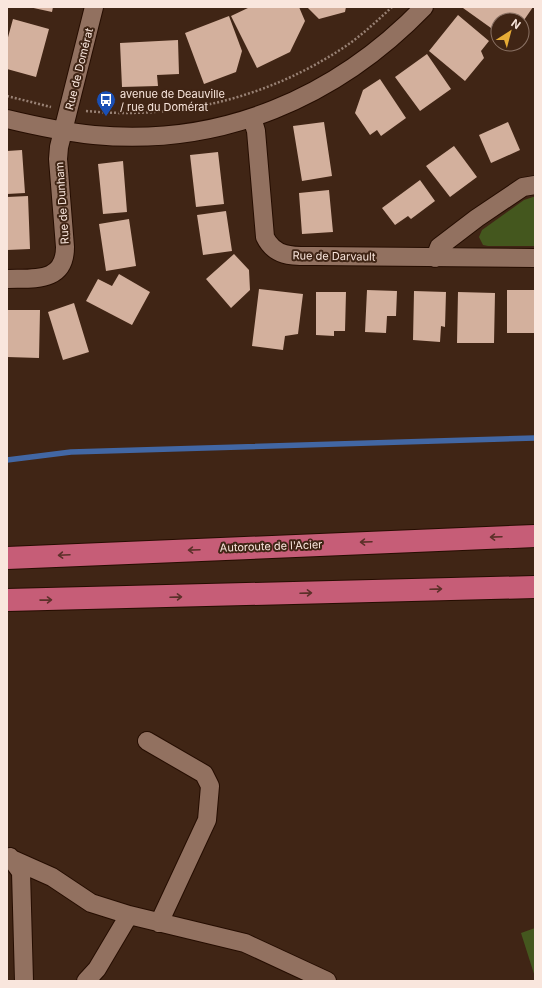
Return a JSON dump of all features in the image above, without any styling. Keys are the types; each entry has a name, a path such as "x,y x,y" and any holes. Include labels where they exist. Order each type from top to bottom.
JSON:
{"highway":[{"name":"Autoroute de l'Acier","path":"7,558 535,536"},
{"path":"7,600 535,587"}],"street":[{"name":"Rue de Domérat","path":"64,131 94,7"},
{"path":"7,119 64,131 94,135 144,136 198,131 252,118 313,92 357,66 396,35 424,7"},
{"name":"Rue de Darvault","path":"252,118 256,131 264,233 268,242 275,250 289,256 535,258"},
{"name":"Rue de Dunham","path":"7,279 43,277 55,273 61,266 65,247 58,158 64,131"},
{"path":"435,258 438,247 477,218 523,187 535,185"},
{"path":"147,741 204,774 210,786 207,820 159,923"},
{"path":"9,857 52,877 92,903 159,923 245,942 327,981"},
{"path":"9,857 21,872 24,981"},
{"path":"86,981 97,969 130,915"}],"path":[{"path":"87,111 118,114 168,111 220,103 261,90 311,67 347,46 392,7"},
{"path":"7,96 54,108"}],"green space":[{"path":"535,197 535,246 483,245 479,237 482,230 524,200"},
{"path":"535,928 535,977 521,933"}],"building":[{"path":"29,7 53,7 52,12"},
{"path":"250,7 299,7 305,21 290,52 257,68 231,16"},
{"path":"307,7 346,7 345,12 319,19"},
{"path":"533,7 530,12 490,12 490,27 463,8"},
{"path":"458,15 489,41 481,51 484,58 465,81 429,51"},
{"path":"229,16 242,51 236,72 204,84 185,33"},
{"path":"13,19 49,29 36,77 7,69 7,41"},
{"path":"178,40 179,74 157,75 158,86 122,87 120,43"},
{"path":"427,54 451,89 420,111 395,77"},
{"path":"380,79 406,118 381,136 377,130 370,135 355,113 363,90"},
{"path":"324,122 332,176 302,181 293,126"},
{"path":"508,122 520,150 491,163 479,135"},
{"path":"454,146 477,177 450,197 426,166"},
{"path":"22,150 25,193 7,194 7,151"},
{"path":"218,152 224,204 196,207 190,155"},
{"path":"123,161 127,212 103,214 98,164"},
{"path":"420,180 435,201 411,219 408,216 395,225 382,208"},
{"path":"329,190 333,232 302,234 299,193"},
{"path":"28,196 30,249 7,250 7,197"},
{"path":"226,211 232,251 203,255 197,215"},
{"path":"129,219 136,266 106,271 99,224"},
{"path":"234,254 249,270 250,290 231,308 206,279"},
{"path":"119,274 150,292 132,325 86,301 98,279 112,286"},
{"path":"259,289 303,294 298,334 285,336 283,350 252,346"},
{"path":"367,290 397,291 396,316 387,316 386,333 365,332"},
{"path":"507,290 535,290 535,333 507,333"},
{"path":"414,291 446,292 445,327 441,326 440,342 413,340"},
{"path":"316,292 346,292 345,331 334,331 334,336 316,335"},
{"path":"458,292 495,293 494,343 457,343"},
{"path":"74,303 89,352 63,360 48,312"},
{"path":"7,310 40,310 39,358 7,357"}],"waterway":[{"path":"7,460 71,452 535,438"}],"place":[{"name":"avenue de Deauville / rue du Domérat","path":"106,117"}]}
